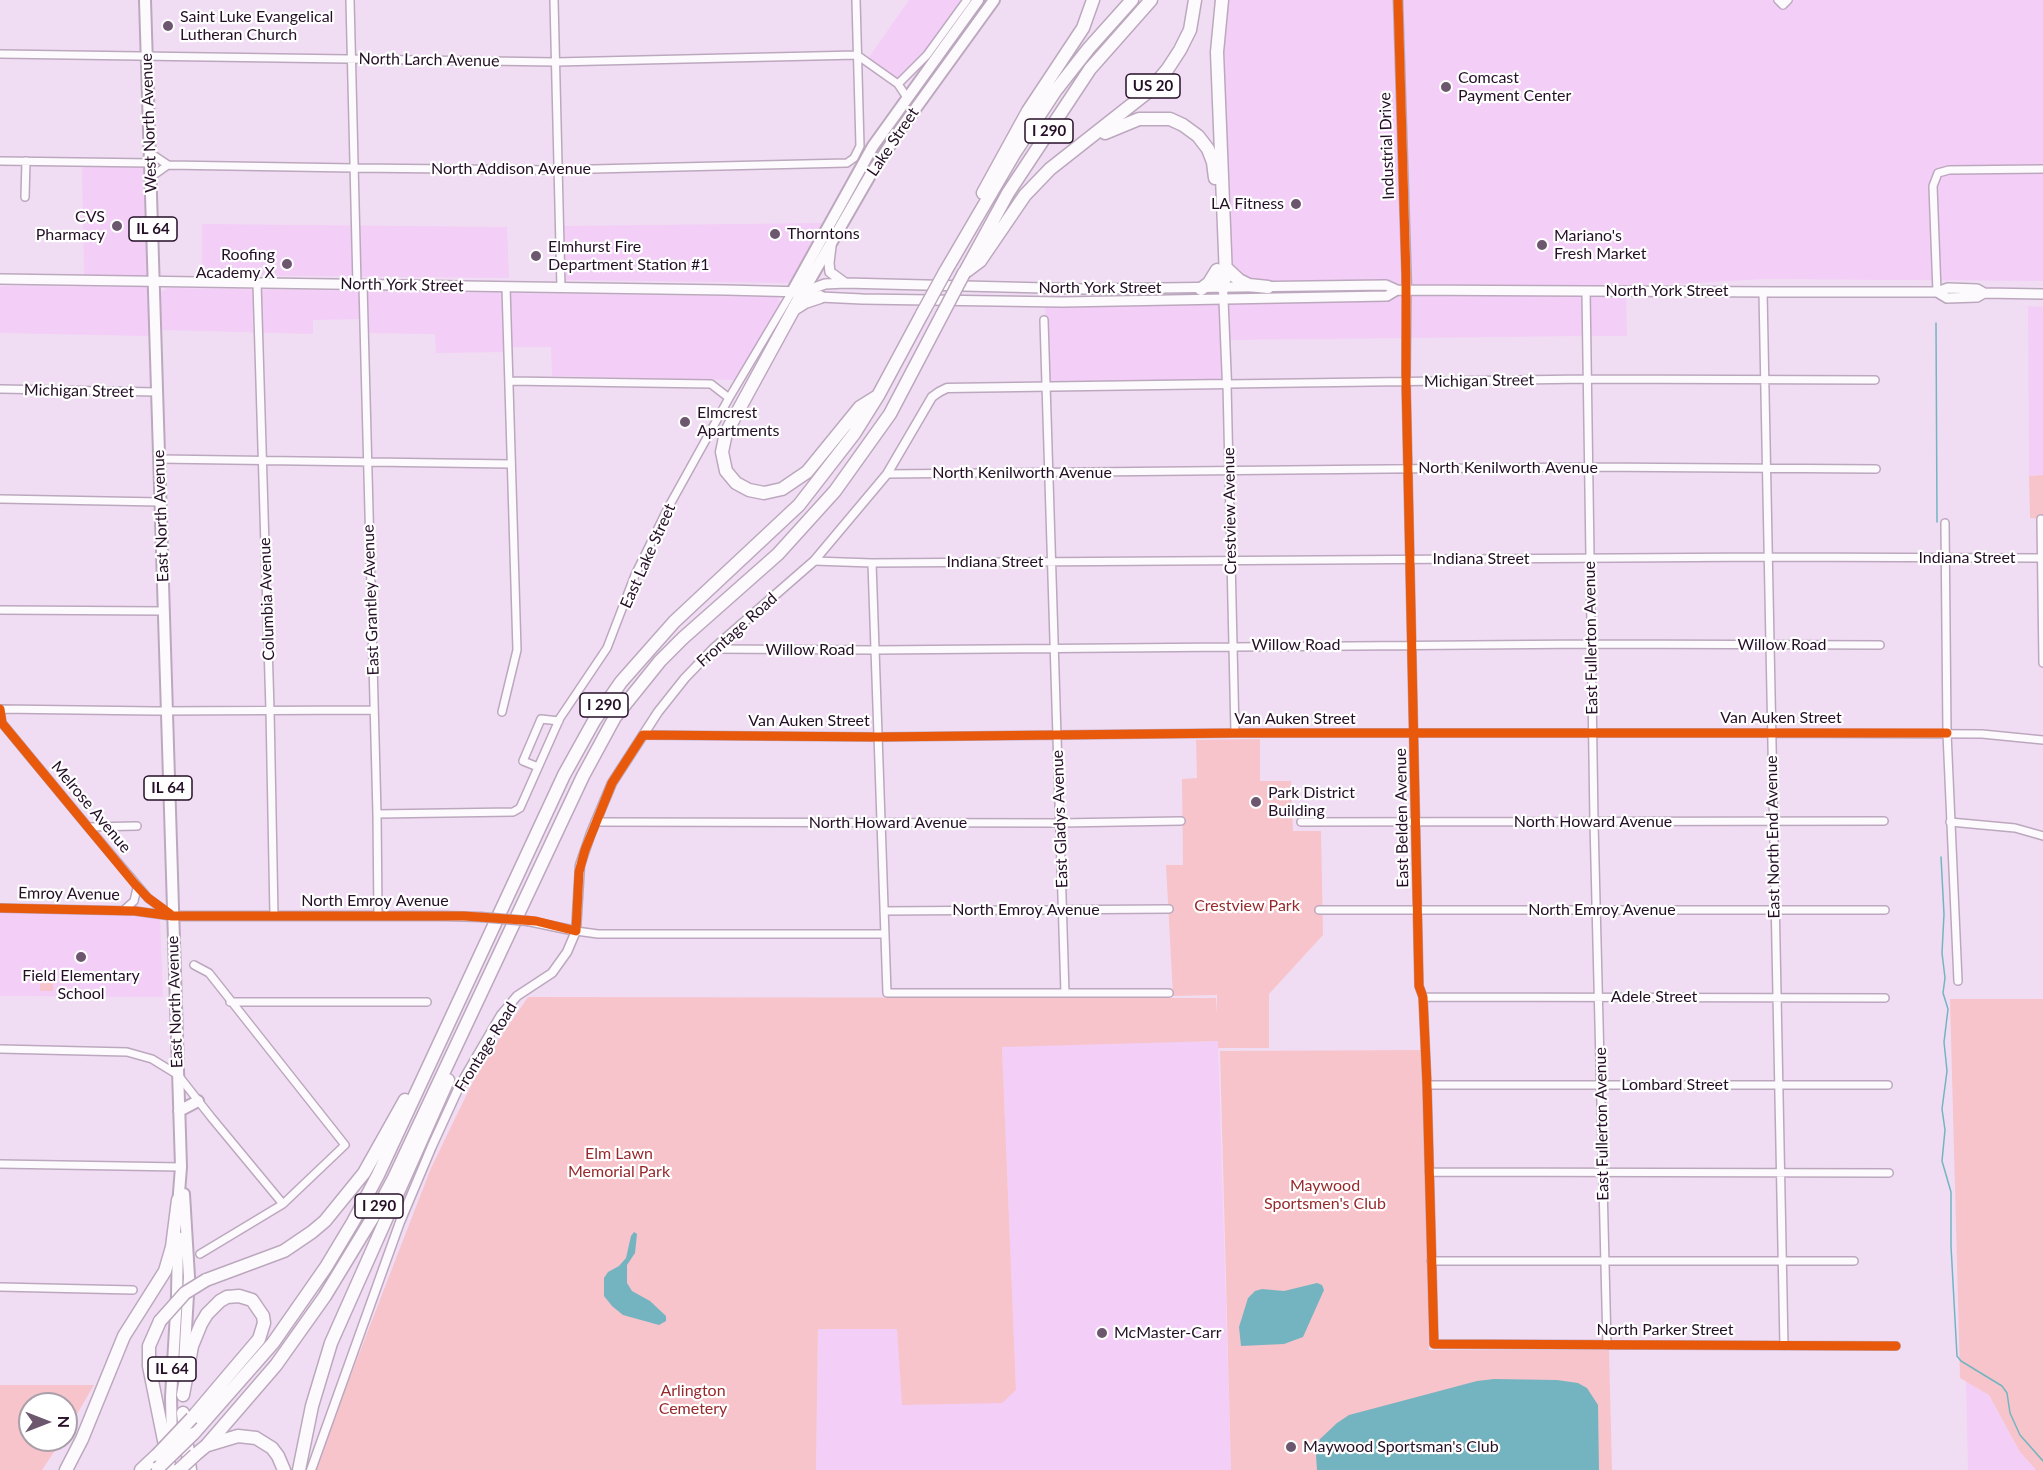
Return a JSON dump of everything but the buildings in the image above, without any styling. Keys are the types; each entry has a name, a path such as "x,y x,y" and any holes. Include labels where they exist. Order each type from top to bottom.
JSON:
{"highway":[{"path":"945,272 994,170 1028,111 1083,28 1093,0"},
{"name":"I 290","path":"164,1470 273,1343 326,1267 378,1175 564,775 594,721 621,682 656,641 800,505 854,434 879,394 945,272 1014,154 1056,90 1089,48 1132,0"},
{"name":"I 290","path":"179,1470 207,1445 276,1365 349,1260 393,1178 583,776 615,717 660,661 778,554 835,491 890,414 1008,194 1090,69 1151,0"},
{"name":"US 20","path":"964,273 980,261 1025,195 1050,168 1149,91 1167,70 1190,30 1195,0"},
{"path":"1201,289 1221,268 1217,52 1222,0"},
{"path":"1076,148 1123,124 1153,117 1170,119 1184,125 1198,136 1208,149 1213,162 1221,268 1226,277 1223,290"},
{"path":"1221,268 1249,285 1268,287"},
{"path":"798,292 793,310 726,433 723,443 723,461 726,471 736,483 748,490 764,493 792,485 820,458 860,407 879,394"},
{"path":"793,310 805,302 820,297"},
{"path":"299,1470 312,1406 331,1343 442,1095 505,938"},
{"path":"164,1470 149,1366 150,1346 160,1320 185,1293 206,1280 284,1251 325,1221 364,1173 442,1037"},
{"path":"66,1470 87,1428 124,1336 165,1271 172,1247 178,1200"},
{"path":"141,1470 157,1455 188,1416 259,1339 263,1316 252,1300 239,1296 227,1297 207,1314 192,1346 183,1395"},
{"path":"188,1416 190,1470"},
{"path":"207,1445 238,1436 256,1438 272,1448 284,1470"}],"main road":[{"name":"West North Avenue","path":"145,0 154,282"},
{"name":"Lake Street","path":"798,292 873,146 978,0"},
{"name":"Lake Street","path":"798,292 900,130 994,0"},
{"path":"832,239 830,272 845,283"},
{"name":"North York Street","path":"0,279 798,292 820,297 1063,302 1268,287 1386,285 1402,291"},
{"name":"East North Avenue","path":"154,282 181,1167 178,1200 177,1296 164,1470"},
{"name":"North York Street","path":"798,292 825,284 845,283 1073,289 1201,289 1387,296 1402,291 1937,292 1948,288 1977,289 1984,293 2043,294"},
{"path":"179,1111 198,1101"},
{"name":"IL 64","path":"181,1167 187,1222 189,1277 183,1395 188,1416 185,1470"}],"street":[{"name":"East Grantley Avenue","path":"350,0 354,168 367,462 378,916"},
{"path":"554,0 561,288"},
{"path":"856,0 857,56 898,84 908,99"},
{"path":"898,84 927,55 968,0"},
{"name":"Industrial Drive","path":"1398,0 1402,291"},
{"path":"1778,0 1783,5 1788,0"},
{"name":"North Larch Avenue","path":"0,54 556,62 857,56"},
{"name":"North Addison Avenue","path":"168,165 559,170 847,163 854,158 860,146 857,56"},
{"path":"0,161 151,158 168,165"},
{"path":"25,197 26,161"},
{"path":"151,177 168,165"},
{"path":"1937,292 1933,186 1938,173 1949,170 2043,169"},
{"name":"Columbia Avenue","path":"257,283 274,916"},
{"path":"502,712 517,650 506,287"},
{"name":"Crestview Avenue","path":"1223,290 1235,734"},
{"name":"East Belden Avenue","path":"1402,291 1409,469 1419,986 1422,997 1427,1085 1434,1344"},
{"name":"East Fullerton Avenue","path":"1586,291 1594,822 1607,1345"},
{"name":"East Lake Street","path":"377,814 513,812 520,808 559,721 607,648 635,575 664,515 729,398 798,292"},
{"name":"East North End Avenue","path":"1763,292 1768,645 1784,1346"},
{"name":"East Gladys Avenue","path":"1044,320 1065,993"},
{"name":"Michigan Street","path":"939,392 947,388 1406,381 1875,380"},
{"path":"508,381 711,384 729,398"},
{"name":"Michigan Street","path":"0,390 158,392"},
{"name":"Frontage Road","path":"311,1470 400,1222 459,1087 508,1006 517,996 552,973 567,952 576,931 580,865 612,783 643,735 685,678 713,649 814,561 887,474 932,397 939,392"},
{"path":"159,459 511,464"},
{"name":"North Kenilworth Avenue","path":"887,474 1588,467 1876,469"},
{"path":"0,499 160,502"},
{"path":"2041,519 2043,663"},
{"path":"1945,523 1947,734 1958,981"},
{"name":"Indiana Street","path":"814,561 872,563 1767,556 2040,558"},
{"path":"872,563 887,993 1169,993"},
{"path":"0,610 164,611"},
{"name":"Willow Road","path":"713,649 1055,649 1591,644 1880,645"},
{"path":"0,709 374,710"},
{"name":"Melrose Avenue","path":"0,709 2,723 134,883 148,898 172,916"},
{"path":"538,767 523,761 541,719 559,721"},
{"name":"Van Auken Street","path":"643,735 878,737 1770,733 1982,734 2043,740"},
{"name":"North Howard Avenue","path":"595,822 881,824 1181,821"},
{"name":"North Howard Avenue","path":"1301,822 1884,821"},
{"path":"1950,822 2015,828 2043,836"},
{"path":"88,827 137,826"},
{"name":"Emroy Avenue","path":"124,910 134,902 137,888 134,883"},
{"name":"Emroy Avenue","path":"0,908 124,910 172,916"},
{"name":"North Emroy Avenue","path":"884,910 1168,909"},
{"name":"North Emroy Avenue","path":"1319,910 1884,910"},
{"name":"North Emroy Avenue","path":"172,916 444,915 528,921 598,934 885,934"},
{"path":"194,965 209,973 345,1144 283,1204 200,1254"},
{"name":"Adele Street","path":"1422,997 1885,998"},
{"path":"230,1002 427,1002"},
{"path":"0,1049 126,1052 147,1057 178,1075 283,1204"},
{"name":"Lombard Street","path":"1427,1085 1888,1085"},
{"path":"0,1164 181,1167"},
{"path":"1429,1172 1889,1173"},
{"path":"1431,1260 1854,1262"},
{"path":"0,1287 133,1290"},
{"name":"North Parker Street","path":"1434,1344 1896,1346"}],"shaded area":[{"path":"909,0 963,0 924,54 898,80 867,60"},
{"path":"1227,0 2043,0 2043,281 1764,279 1589,289 1229,291 1221,57"},
{"path":"82,165 144,166 148,276 84,275"},
{"path":"825,223 790,283 565,280 564,226"},
{"path":"202,224 507,227 509,278 202,275"},
{"path":"0,286 148,287 149,336 0,333"},
{"path":"167,288 777,297 782,304 736,380 552,376 551,347 512,347 511,352 436,353 435,334 361,333 361,319 313,320 313,334 162,330 160,293"},
{"path":"1404,292 1405,338 1226,340 1225,295"},
{"path":"1409,292 1584,293 1585,336 1408,338"},
{"path":"1588,293 1626,293 1627,336 1589,336"},
{"path":"1221,298 1224,381 1048,384 1045,301"},
{"path":"2028,306 2043,307 2043,475 2029,476"},
{"name":"Field Elementary School","path":"0,909 135,912 160,918 163,997 0,996"},
{"path":"1218,1041 1231,1470 816,1470 818,1329 897,1329 903,1405 1016,1390 1002,1046"},
{"path":"1966,1381 1989,1395 2020,1452 2036,1470 1968,1470"}],"green space":[{"path":"2043,475 2043,519 2030,518 2029,476"},
{"name":"Elm Lawn Memorial Park","path":"1260,739 1260,781 1291,781 1293,831 1321,831 1323,935 1269,994 1269,1048 1218,1048 1218,1041 1002,1047 1016,1390 1002,1403 902,1405 897,1329 818,1329 816,1470 314,1470 431,1168 481,1065 528,997 1216,998 1217,1015 1217,995 1173,996 1166,865 1183,865 1182,779 1197,778 1196,740"},
{"path":"40,971 53,971 53,991 40,991"},
{"path":"1950,999 2043,999 2043,1470 2036,1470 2020,1452 1989,1395 1960,1378"},
{"name":"Maywood Sportsmen's Club","path":"1423,1050 1429,1350 1609,1350 1612,1470 1231,1470 1220,1051"},
{"path":"0,1385 94,1385 78,1412 78,1392 18,1392 18,1452 54,1452 42,1470 0,1470"}],"water":[{"path":"634,1232 637,1234 635,1253 627,1265 627,1283 632,1291 650,1301 666,1316 666,1321 659,1325 623,1315 604,1296 604,1278 626,1258"},
{"path":"1317,1283 1322,1285 1324,1290 1303,1337 1284,1344 1241,1346 1239,1327 1248,1298 1255,1291 1262,1289 1284,1291"},
{"path":"1557,1380 1578,1383 1587,1388 1598,1405 1599,1470 1317,1470 1316,1455 1320,1439 1349,1415 1477,1381"}],"waterway":[{"path":"1936,323 1937,522"},
{"path":"1941,857 1944,914 1942,953 1945,978 1943,993 1948,1009 1944,1042 1947,1071 1942,1109 1945,1130 1942,1161 1951,1192 1951,1246 1957,1356 1961,1361 2002,1386 2007,1393 2010,1413 2020,1435 2043,1461"}],"cycle path":[{"path":"1398,0 1406,275 1406,381 1419,986 1423,997 1427,1085 1434,1344 1896,1346"},
{"path":"0,709 2,723 134,883 148,898 170,914"},
{"path":"0,908 135,911 172,916 464,916 536,921 576,931 579,872 585,850 612,783 643,735 878,737 1235,733 1947,733"}],"place":[{"name":"Saint Luke Evangelical Lutheran Church","path":"168,26"},
{"name":"Comcast Payment Center","path":"1446,87"},
{"name":"LA Fitness","path":"1296,204"},
{"name":"CVS Pharmacy","path":"117,226"},
{"name":"Thorntons","path":"775,234"},
{"name":"Mariano's Fresh Market","path":"1542,245"},
{"name":"Elmhurst Fire Department Station #1","path":"536,256"},
{"name":"Roofing Academy X","path":"287,264"},
{"name":"Elmcrest Apartments","path":"685,422"},
{"name":"Park District Building","path":"1256,802"},
{"name":"Field Elementary School","path":"81,957"},
{"name":"McMaster-Carr","path":"1102,1333"},
{"name":"Maywood Sportsman's Club","path":"1291,1447"}],"park label":[{"name":"Crestview Park","path":"1247,906"},
{"name":"Arlington Cemetery","path":"693,1400"}]}
